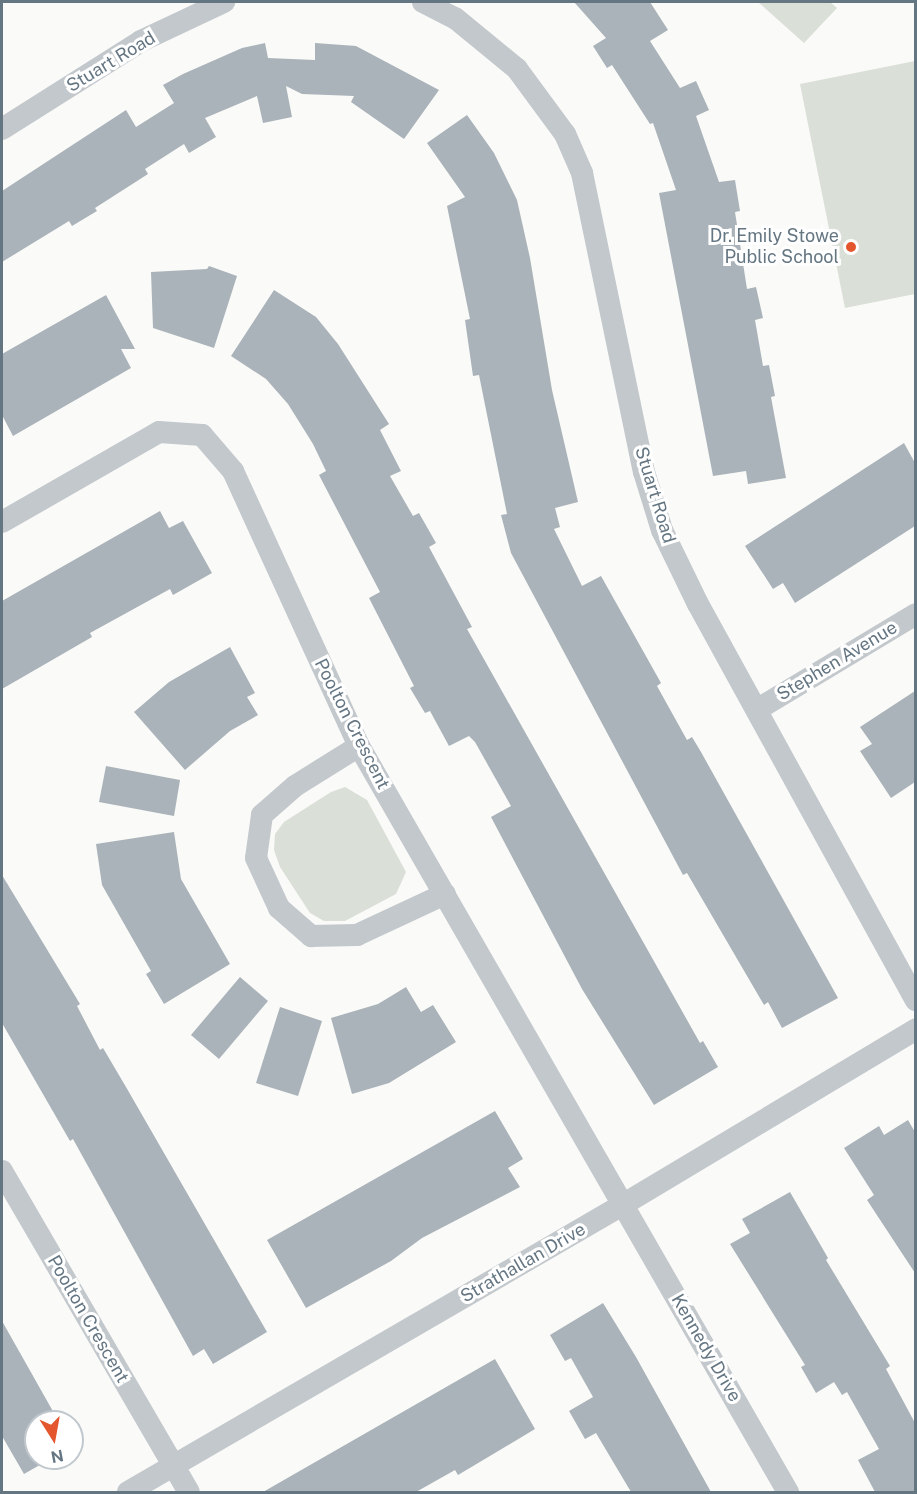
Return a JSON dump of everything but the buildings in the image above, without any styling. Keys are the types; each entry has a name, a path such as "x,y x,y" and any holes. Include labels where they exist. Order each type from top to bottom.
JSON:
{"street":[{"name":"Stuart Road","path":"2,129 141,41 224,2"},
{"name":"Stuart Road","path":"423,2 455,18 517,69 565,134 582,173 644,472 662,530 698,604 758,709 915,1000"},
{"name":"Poolton Crescent","path":"2,522 159,432 202,435 233,471 359,746 624,1204"},
{"name":"Stephen Avenue","path":"758,709 915,614"},
{"path":"359,746 295,786 262,815 256,858 279,908 311,936 357,935 445,894"},
{"name":"Strathallan Drive","path":"128,1492 624,1204 915,1029"},
{"name":"Poolton Crescent","path":"2,1171 189,1492"},
{"name":"Kennedy Drive","path":"624,1204 788,1492"}],"shaded area":[{"path":"758,2 830,2 837,8 804,43"},
{"path":"915,61 915,294 845,308 800,84"},
{"path":"345,787 367,800 406,872 396,894 345,921 324,921 310,913 280,867 274,850 275,834 284,822 331,792"}],"place":[{"name":"Dr. Emily Stowe Public School","path":"851,247"}]}
